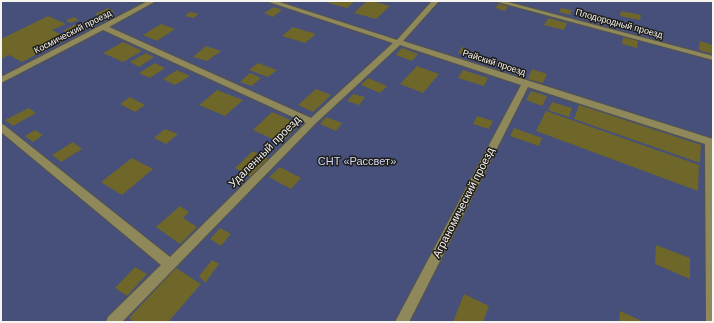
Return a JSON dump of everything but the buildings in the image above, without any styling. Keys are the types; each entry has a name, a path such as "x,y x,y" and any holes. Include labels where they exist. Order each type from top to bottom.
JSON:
{"lane":[{"name":"Космический проезд","path":"1,80 153,1"},
{"name":"Райский проезд","path":"269,1 712,142"},
{"name":"Удаленный проезд","path":"113,322 312,122 398,43 436,1"},
{"name":"Плодородный проезд","path":"497,1 713,58"},
{"path":"102,27 312,122"},
{"name":"Аграномический проезд","path":"402,322 526,84"},
{"path":"1,127 171,265"},
{"path":"712,142 713,322"}],"green space":[{"name":"СНТ «Рассвет»","path":"1,1 713,1 713,322 1,322"}]}
